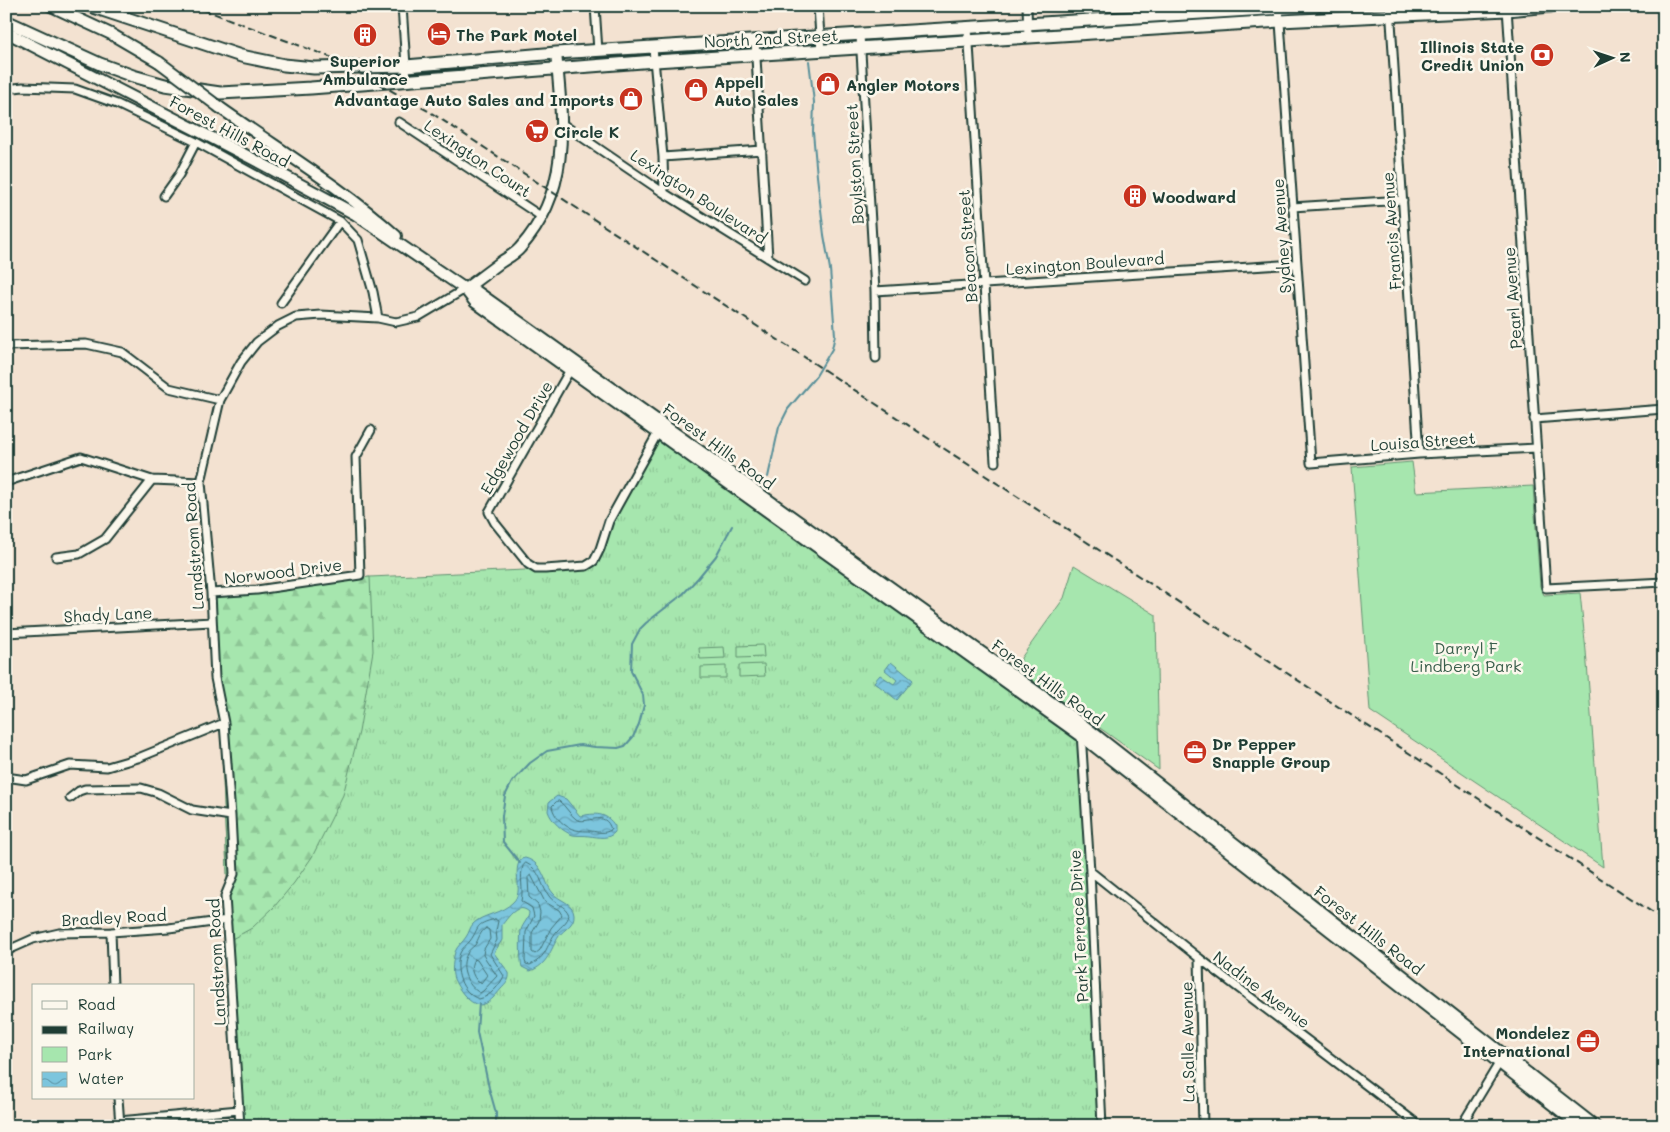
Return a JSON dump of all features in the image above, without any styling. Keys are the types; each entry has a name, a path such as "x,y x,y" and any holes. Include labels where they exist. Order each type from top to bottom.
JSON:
{"main road":[{"name":"North 2nd Street","path":"90,6 241,56 284,65 314,68 406,66 556,53 1028,25 1234,9 1316,6"},
{"name":"North 2nd Street","path":"6,21 100,64 133,76 165,85 220,93 311,88 655,61 1280,22 1390,11 1551,6"}],"street":[{"name":"Forest Hills Road","path":"50,6 111,34 159,62 219,107 376,218 432,268"},
{"path":"402,6 406,80"},
{"path":"595,6 598,51"},
{"path":"818,6 821,52"},
{"path":"1027,6 1028,37"},
{"path":"1661,6 1664,41"},
{"name":"Sydney Avenue","path":"1279,8 1311,463"},
{"name":"Pearl Avenue","path":"1507,8 1546,588 1664,582"},
{"path":"1234,9 1235,24"},
{"name":"Francis Avenue","path":"1390,11 1419,454"},
{"name":"Beacon Street","path":"968,28 995,462"},
{"name":"Forest Hills Road","path":"6,32 251,158 355,214 465,289 475,302 573,366 1082,730 1501,1059 1580,1126"},
{"name":"Boylston Street","path":"860,34 875,291 876,358"},
{"path":"755,41 768,258"},
{"path":"653,48 663,158 664,192"},
{"path":"556,53 561,123"},
{"path":"6,89 23,87 75,89 117,104 196,142 340,222 358,240 371,284 378,318"},
{"name":"Lexington Court","path":"400,122 542,217"},
{"name":"Lexington Boulevard","path":"561,123 664,192 805,281"},
{"name":"Landstrom Road","path":"240,1126 225,896 234,874 231,816 224,723 215,678 211,594 201,482 220,400 241,362 258,342 278,326 296,317 321,315 378,318 396,322 418,317 465,289 519,249 542,217 556,182 561,154 561,123"},
{"path":"164,196 179,175 196,142"},
{"path":"663,158 762,150"},
{"path":"1292,207 1402,200"},
{"path":"281,302 340,222"},
{"name":"Lexington Boulevard","path":"875,291 1296,264"},
{"path":"6,346 86,344 122,352 169,388 220,400"},
{"name":"Edgewood Drive","path":"573,366 489,512 495,523 528,564 536,568 545,569 586,566 594,561 609,521 660,428"},
{"path":"1534,419 1664,409"},
{"name":"Norwood Drive","path":"211,594 256,590 360,575 356,457 371,430"},
{"name":"Louisa Street","path":"1311,463 1419,454 1536,448"},
{"path":"6,482 81,457 152,480 201,482"},
{"path":"56,557 79,554 105,539 152,480"},
{"name":"Shady Lane","path":"6,633 212,622"},
{"path":"6,777 26,780 70,765 107,767 138,758 224,723"},
{"name":"Park Terrace Drive","path":"1082,730 1102,1126"},
{"path":"70,798 78,791 85,789 141,788 158,793 192,810 231,816"},
{"name":"Nadine Avenue","path":"1090,871 1199,958 1420,1126"},
{"name":"Bradley Road","path":"6,951 33,939 59,933 169,928 227,920"},
{"path":"111,932 113,984"},
{"name":"La Salle Avenue","path":"1199,958 1203,1126"},
{"name":"Forest Hills Road","path":"1501,1059 1595,1126"},
{"path":"1461,1126 1501,1059"},
{"path":"118,1100 120,1123"},
{"path":"108,1126 120,1123 239,1110"}],"green space":[{"path":"656,437 1079,739 1103,1126 241,1126 230,940 215,593 370,577 591,567"},
{"name":"Darryl F Lindberg Park","path":"1412,462 1416,492 1533,486 1540,586 1544,595 1580,593 1603,867 1370,711 1352,467"},
{"path":"1074,565 1156,615 1159,770 1021,672 1021,658 1064,598"},
{"path":"370,577 373,651 359,732 343,795 312,857 294,883 274,907 252,928 230,940 215,593"},
{"path":"763,645 764,657 738,658 738,646"},
{"path":"724,647 725,658 700,659 699,648"},
{"path":"764,664 765,676 739,677 739,665"},
{"path":"726,666 726,678 701,678 701,667"}],"water":[{"path":"891,662 913,680 897,700 874,682 880,675 894,684 897,680 885,670"},
{"path":"557,796 566,799 580,816 595,814 608,818 615,826 615,832 612,835 603,837 573,835 565,831 558,826 548,811 549,802"},
{"path":"521,859 531,860 540,868 553,893 571,907 574,914 573,921 559,936 545,961 530,971 522,967 520,948 521,930 529,912 525,909 514,911 502,925 502,940 494,953 509,973 508,980 489,1002 483,1005 476,1004 464,995 454,979 452,969 455,952 473,924 508,906 516,898 518,892 518,864"}],"waterway":[{"path":"768,477 779,427 788,409 816,376 832,349 835,335 830,269 817,176 813,132 814,102 809,61"},
{"path":"520,863 503,842 502,816 505,796 512,782 530,763 547,751 580,745 618,748 625,746 633,737 644,705 643,695 631,671 632,644 640,629 683,594 698,578 716,556 732,526"},
{"path":"479,1003 477,1032 496,1113 496,1126"}],"railway":[{"path":"191,6 330,57 430,112 1664,920"}],"place":[{"name":"The Park Motel","path":"439,34"},
{"name":"Superior Ambulance","path":"365,35"},
{"name":"Illinois State Credit Union","path":"1542,55"},
{"name":"Angler Motors","path":"828,84"},
{"name":"Appell Auto Sales","path":"696,90"},
{"name":"Advantage Auto Sales and Imports","path":"631,99"},
{"name":"Circle K","path":"537,131"},
{"name":"Woodward","path":"1135,196"},
{"name":"Dr Pepper Snapple Group","path":"1195,752"},
{"name":"Mondelez International","path":"1588,1041"}]}
